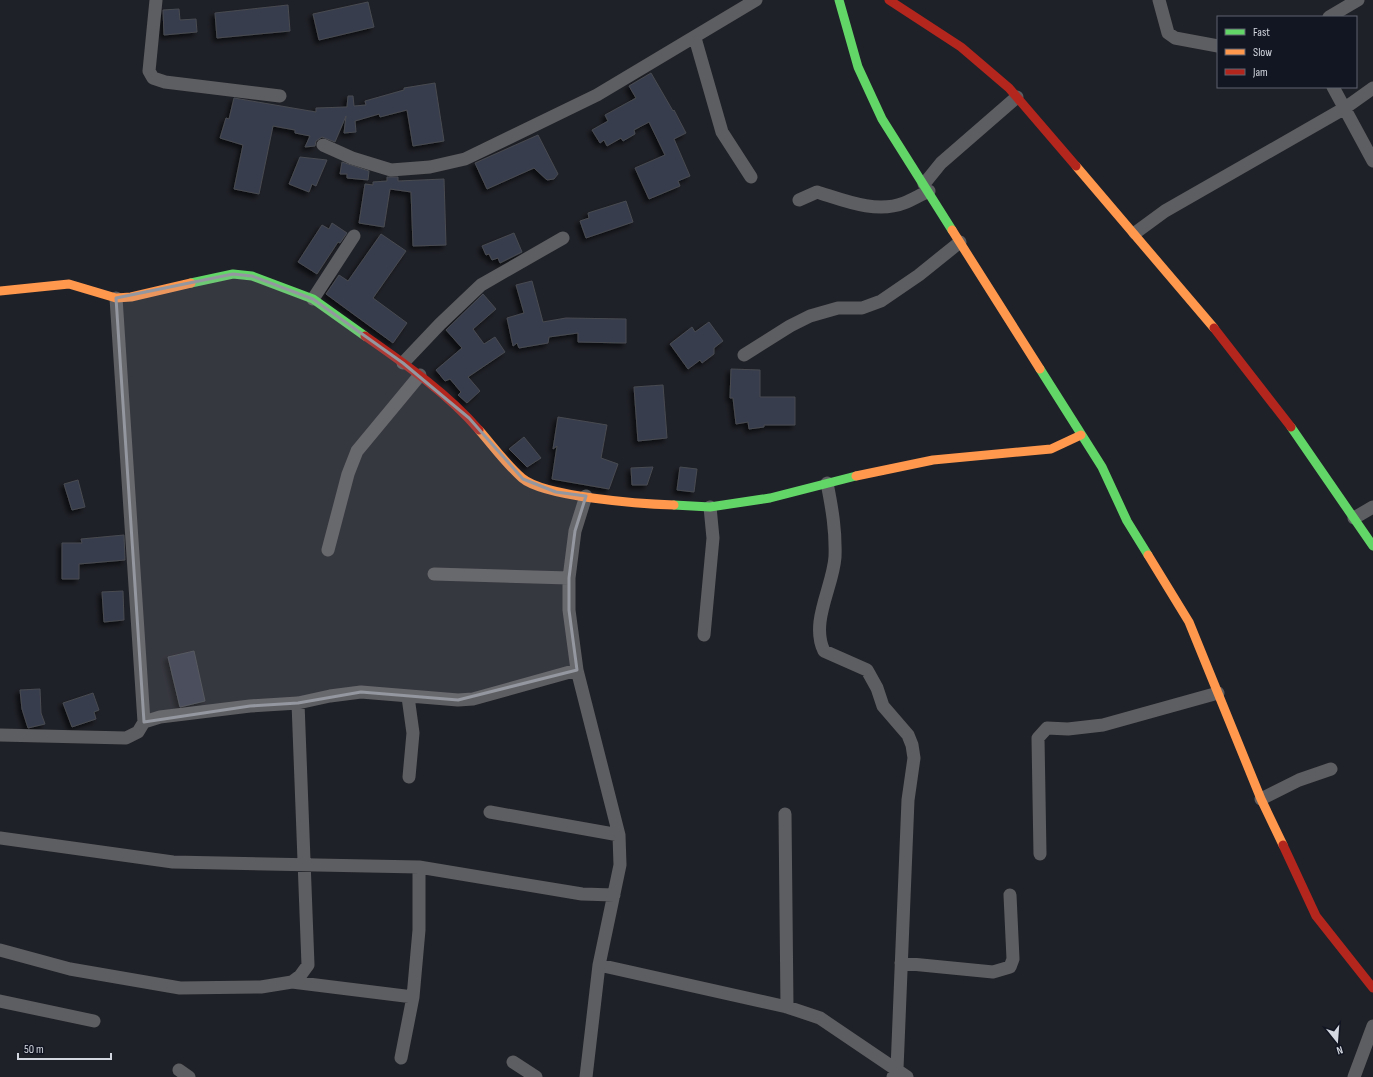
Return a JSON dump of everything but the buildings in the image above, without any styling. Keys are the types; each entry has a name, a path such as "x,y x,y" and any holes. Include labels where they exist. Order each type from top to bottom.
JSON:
{"street":[{"path":"156,0 149,71 153,78 165,82 280,96"},
{"path":"323,145 352,158 391,170 430,167 465,159 597,95 695,38 756,0"},
{"path":"840,0 858,67 882,119 1102,467 1127,521 1189,622 1260,799 1316,916 1373,988"},
{"path":"889,0 961,47 1009,88 1017,97 1135,233 1232,349 1300,440 1373,546"},
{"path":"1159,0 1168,33 1175,38 1217,46"},
{"path":"1331,16 1358,0"},
{"path":"695,38 722,132 751,177"},
{"path":"1335,88 1373,161"},
{"path":"1135,233 1165,211 1345,108 1373,88"},
{"path":"799,200 817,192 850,202 879,207 903,204 926,187 941,163 1017,97"},
{"path":"313,299 354,236"},
{"path":"403,363 440,324 481,285 563,238"},
{"path":"744,355 790,326 810,316 838,308 862,308 881,301 919,275 960,242"},
{"path":"0,291 69,284 116,298 131,297 234,274 252,276 313,299 359,330 420,375 469,418 523,479 556,492 643,504 710,507 770,498 827,483 933,460 1051,449 1081,434"},
{"path":"0,735 126,738 138,732 144,722 116,298"},
{"path":"328,550 348,474 357,451 420,375"},
{"path":"827,483 834,520 834,558 820,624 821,644 824,651 867,670 877,688 883,706 908,736 912,745 914,758 908,800 901,963 899,1074"},
{"path":"586,496 575,530 568,578 569,610 577,670 619,835 620,865 599,965 586,1077"},
{"path":"704,635 713,538 710,507"},
{"path":"1354,518 1373,507"},
{"path":"434,574 568,578"},
{"path":"144,722 160,717 250,706 298,704 330,696 361,692 458,700 473,699 577,670"},
{"path":"1040,854 1038,738 1047,728 1103,725 1218,693"},
{"path":"408,696 413,733 409,777"},
{"path":"292,982 300,976 308,965 298,704"},
{"path":"1260,799 1299,780 1331,769"},
{"path":"490,812 619,835"},
{"path":"785,814 787,1006"},
{"path":"0,838 173,862 419,867 582,894 614,895"},
{"path":"401,1058 413,997 420,930 419,867"},
{"path":"901,963 993,972 1010,967 1013,959 1010,895"},
{"path":"0,950 70,969 180,988 260,987 292,982 413,997"},
{"path":"599,965 787,1006 820,1018 899,1074"},
{"path":"0,1001 94,1021"},
{"path":"1354,1077 1373,1026"},
{"path":"513,1062 536,1077"}],"highlighted area":[{"path":"233,274 252,276 313,299 403,363 469,418 523,479 556,492 586,496 575,531 569,578 569,610 577,670 458,700 361,692 298,703 250,706 144,722 116,298"}],"traffic: fast":[{"path":"839,0 858,67 882,119 952,230"},
{"path":"191,283 233,274 252,276 313,299 365,336"},
{"path":"1040,369 1102,467 1127,521 1148,555"},
{"path":"1291,427 1373,546"},
{"path":"674,505 710,507 770,498 856,476"}],"traffic: slow":[{"path":"1076,166 1214,328"},
{"path":"952,230 1040,369"},
{"path":"0,291 69,284 116,298 131,297 191,283"},
{"path":"479,430 516,473 534,485 571,495 618,501 674,505"},
{"path":"856,476 933,460 1051,449 1081,435"},
{"path":"1148,555 1189,622 1261,799 1283,845"}],"traffic: jam":[{"path":"889,0 961,47 1009,88 1076,166"},
{"path":"1214,328 1291,427"},
{"path":"365,336 439,391 467,416 479,430"},
{"path":"1283,845 1316,916 1373,988"}]}
